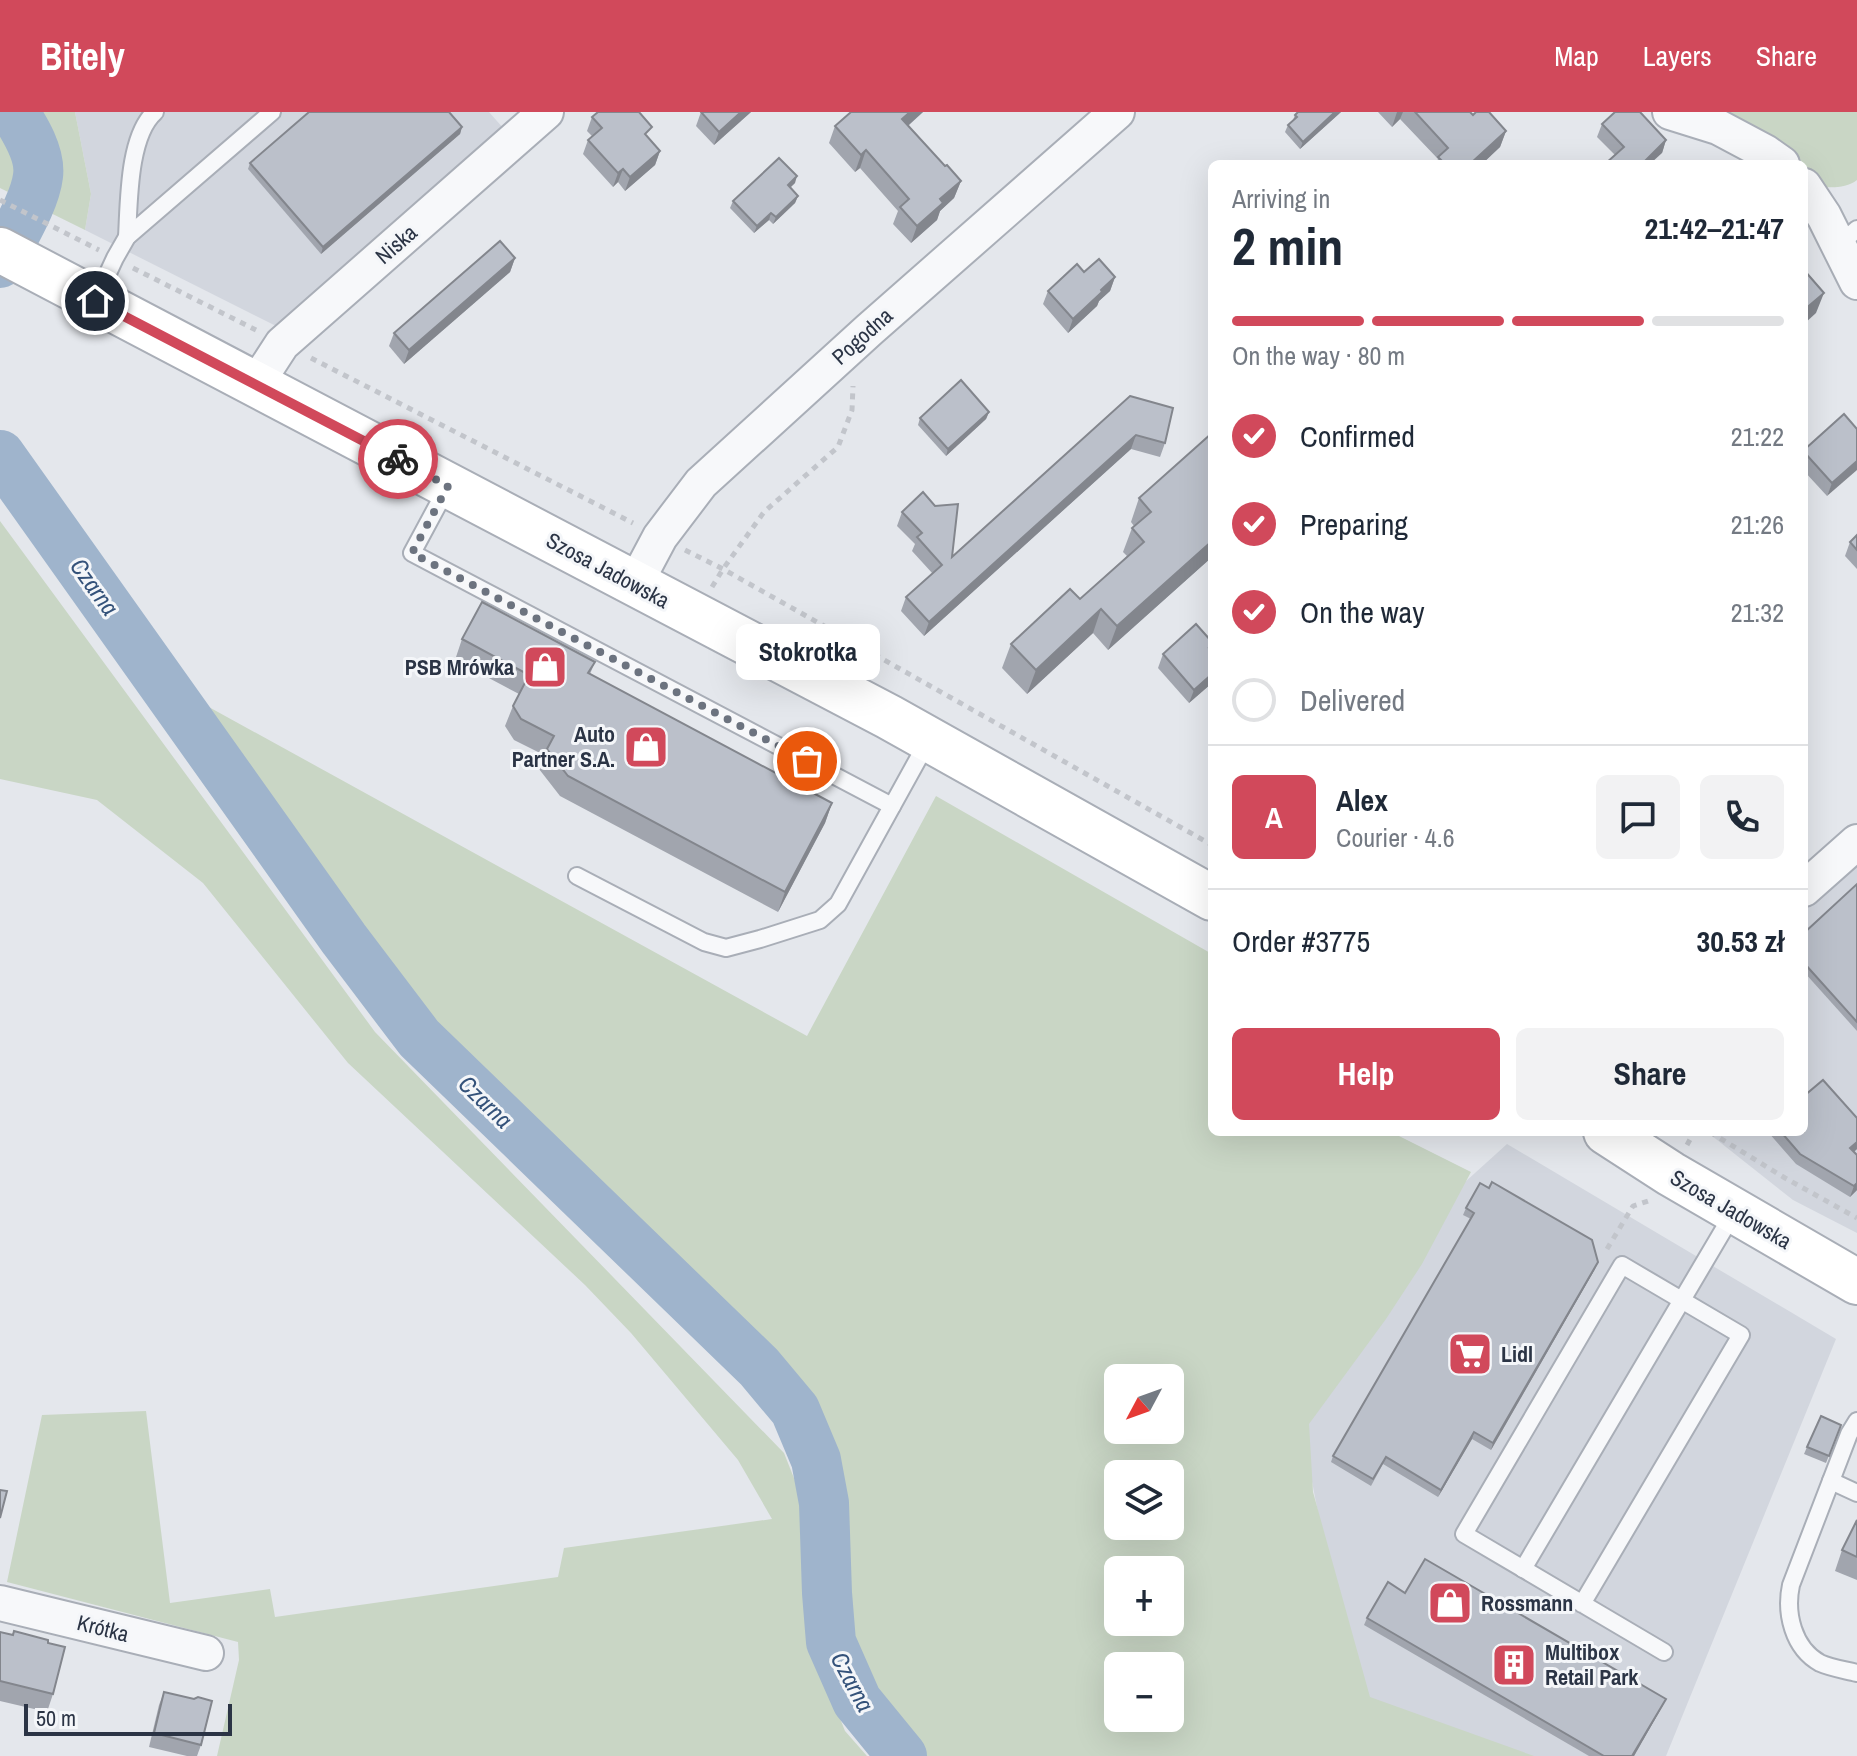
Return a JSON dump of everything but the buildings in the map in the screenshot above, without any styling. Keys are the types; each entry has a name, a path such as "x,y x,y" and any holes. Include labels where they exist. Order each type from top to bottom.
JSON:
{"main road":[{"name":"Szosa Jadowska","path":"0,250 929,739 1208,896"},
{"name":"Szosa Jadowska","path":"1612,1136 1857,1282"}],"street":[{"name":"Niska","path":"256,384 282,344 546,112"},
{"name":"Pogodna","path":"635,584 660,537 701,483 1117,112"},
{"path":"1670,112 1718,127 1776,160"},
{"path":"1808,192 1824,216 1848,237 1857,282"},
{"path":"1808,885 1857,842"},
{"name":"Krótka","path":"0,1603 206,1653"}],"lane":[{"path":"127,237 132,155 149,117 155,112"},
{"path":"95,301 127,237 272,112"},
{"path":"448,486 412,553 892,806"},
{"path":"577,876 704,942 726,948 820,920 838,904 929,739"},
{"path":"1523,1569 1735,1211"},
{"path":"1582,1604 1741,1335 1622,1265 1464,1534 1582,1604 1664,1652"},
{"path":"1857,1421 1849,1434 1850,1452 1831,1481 1788,1597 1789,1612 1807,1652 1820,1662 1857,1673"},
{"path":"1831,1481 1857,1493"}],"path":[{"path":"0,200 55,228"},
{"path":"696,616 723,569 764,512 838,447 852,410 853,380"},
{"path":"1717,1136 1857,1218"},
{"path":"1603,1256 1633,1206 1658,1198"}],"shaded area":[{"path":"75,112 489,112 504,129 280,328 85,230 91,194"},
{"path":"1857,858 1857,1233 1793,1200 1712,1136 1808,1136 1808,903"},
{"path":"1507,1144 1836,1339 1666,1756 1445,1756 1362,1735 1285,1345"}],"green space":[{"path":"0,112 75,112 91,194 85,230 0,188"},
{"path":"1720,112 1857,112 1857,180 1841,186 1824,187 1808,169 1808,160 1800,160"},
{"path":"0,521 375,1032 784,1453 809,1516 822,1673 845,1731 867,1756 217,1756 239,1660 238,1642 7,1582 42,1415 146,1411 170,1603 270,1589 275,1617 558,1577 564,1548 772,1519 738,1460 631,1333 585,1285 348,1063 203,883 97,800 0,779"},
{"path":"178,690 807,1036 936,796 1208,952 1208,1136 1399,1136 1471,1172 1422,1264 1309,1424 1313,1492 1370,1697 1534,1756 924,1756 871,1692 850,1646 845,1514 832,1460 808,1406 771,1358 429,1029"}],"waterway":[{"name":"Czarna","path":"0,263 28,208 38,176 35,151 14,112"},
{"name":"Czarna","path":"0,455 344,939 419,1038 759,1367 795,1410 816,1460 824,1503 831,1642 857,1701 902,1756"}],"way so far":[{"path":"398,459 448,486 412,553 807,761"}],"place":[{"name":"PSB Mrówka","path":"545,667"},
{"name":"Auto Partner S.A.","path":"646,747"},
{"name":"Stokrotka","path":"807,761"},
{"name":"Lidl","path":"1470,1354"},
{"name":"Rossmann","path":"1450,1603"},
{"name":"Multibox Retail Park","path":"1514,1665"}],"route":[{"path":"95,301 398,459"}]}
